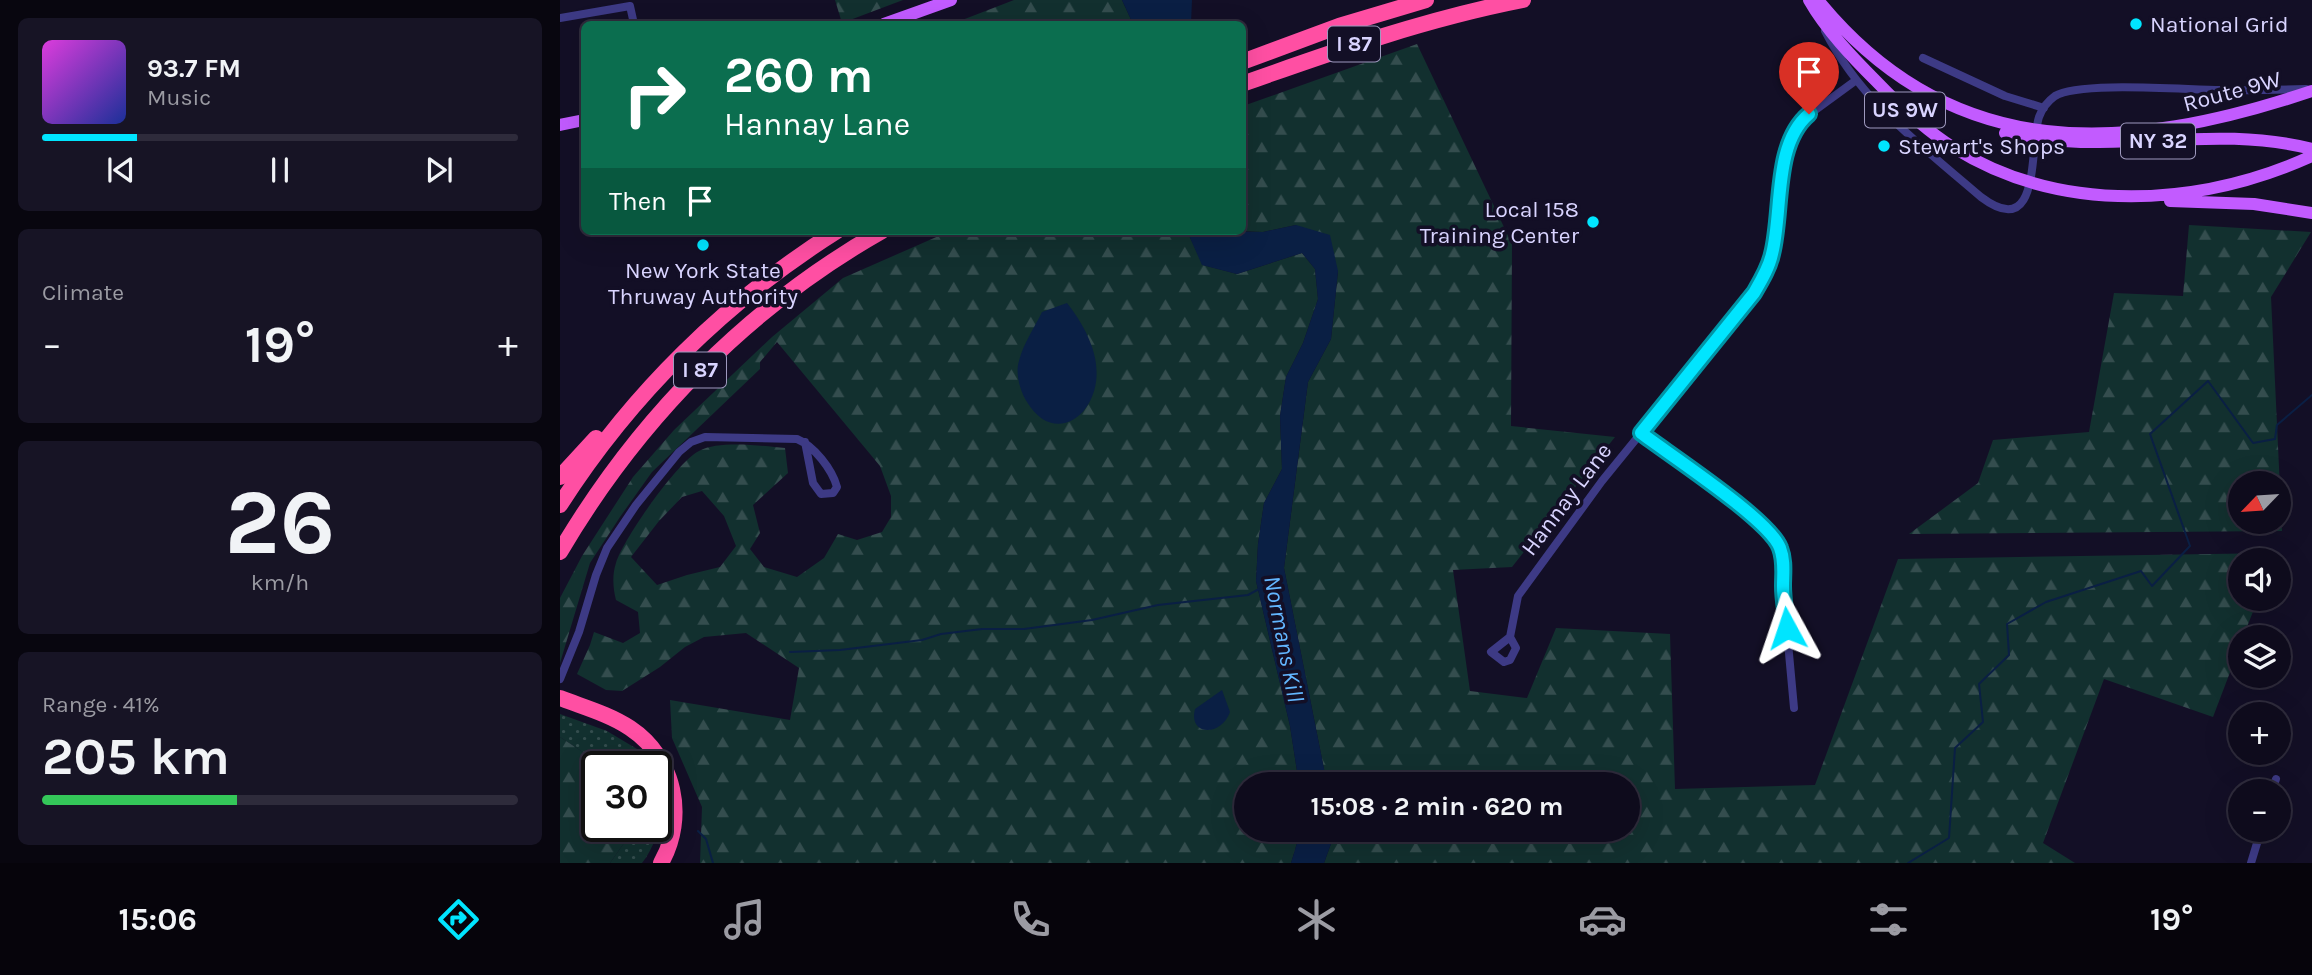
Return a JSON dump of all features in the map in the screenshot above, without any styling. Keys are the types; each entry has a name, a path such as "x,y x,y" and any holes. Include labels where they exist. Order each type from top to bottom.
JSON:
{"highway":[{"name":"I 87","path":"1249,59 1339,26 1426,0"},
{"name":"I 87","path":"1249,82 1393,32 1464,12 1524,0"},
{"name":"I 87","path":"560,505 604,442 662,374 745,296 831,235"},
{"name":"I 87","path":"560,552 623,457 700,370 788,293 876,235"},
{"path":"560,477 653,376 662,374"},
{"path":"560,698 629,727 645,740 659,757 671,782 675,813 671,842 661,863"},
{"path":"560,704 626,733 640,744 653,760 665,786 669,815 666,836 654,863"}],"main road":[{"path":"892,21 951,0"},
{"name":"US 9W","path":"1814,3 1881,65 1920,90 1961,110 2036,135"},
{"name":"US 9W","path":"1814,3 1864,69 1919,123 1972,159 2030,183 2083,194 2134,196 2183,193 2276,171 2312,156"},
{"name":"Route 9W","path":"2036,135 2173,127 2237,114 2312,90"},
{"path":"560,125 581,121"},
{"name":"NY 32","path":"2036,135 2085,144 2239,139 2279,142 2312,149"},
{"path":"2134,196 2162,200 2267,205 2312,213"}],"street":[{"path":"1814,3 1837,54 1855,81 1891,119 1993,205 2004,209 2017,206 2024,199 2030,183 2036,135 2044,108 2057,95 2076,89 2312,90"},
{"path":"560,18 630,6 633,21"},
{"path":"1923,58 2005,96 2044,108"},
{"name":"Hannay Lane","path":"1510,637 1518,596 1602,481 1754,293 1773,253 1784,166 1792,134 1803,119 1855,81"},
{"path":"1641,433 1753,516 1779,544 1784,561 1783,588 1794,709"},
{"path":"560,679 577,640 607,548 646,493 683,448 696,440 712,437 790,438 805,442 833,478 837,487 833,493 821,494 814,488 805,442"},
{"path":"2251,863 2258,842"}],"green space":[{"path":"835,0 903,0 847,21 841,21"},
{"path":"1014,0 1122,0 1132,21 960,21"},
{"path":"1417,44 1512,244 1511,426 1615,437 1512,567 1453,570 1470,691 1527,698 1556,628 1670,634 1675,789 1815,785 1898,559 2228,554 2228,611 2253,611 2248,625 2228,625 2228,678 2213,717 2104,679 2043,843 2075,863 1324,863 1332,842 1640,842 1640,772 1325,772 1284,568 1308,382 1331,339 1338,271 1296,225 1263,232 1246,231 1246,105"},
{"path":"2189,225 2311,232 2271,297 2279,471 2228,471 2228,531 1909,534 1978,483 1993,440 2089,432 2114,293 2183,296"},
{"path":"941,235 1189,235 1203,265 1237,274 1302,253 1315,269 1318,299 1303,343 1286,377 1280,416 1282,469 1264,503 1256,581 1290,726 1297,772 1234,772 1234,842 1297,842 1291,863 700,863 702,807 672,738 670,700 790,720 799,668 746,633 704,637 622,691 606,690 577,674 594,632 623,643 640,633 638,612 616,600 614,572 621,552 640,520 678,469 699,451 708,448 753,445 785,448 788,473 753,505 760,533 750,549 764,567 797,577 824,558 838,534 857,540 882,532 891,517 891,496 880,466 777,342 760,362 760,369 652,472 620,517 590,563 560,663 560,598 582,556 633,477 674,430 772,337 843,278","holes":["702,491 724,516 736,546 720,567 657,585 631,557 682,497"]},
{"path":"560,714 607,731 638,751 581,751 560,737"},
{"path":"560,737 581,751 581,842 625,842 610,863 560,863"},
{"path":"625,842 654,842 642,863 610,863"}],"water":[{"path":"1122,0 1192,0 1191,21 1132,21"},
{"name":"Normans Kill","path":"1296,225 1330,235 1338,271 1331,339 1308,382 1284,568 1325,772 1297,772 1290,726 1256,581 1264,503 1282,469 1280,416 1286,377 1303,343 1318,299 1315,269 1302,253 1237,274 1202,265 1189,235 1246,235 1246,232 1263,232"},
{"path":"1067,303 1089,340 1097,371 1092,396 1086,408 1068,422 1058,424 1037,414 1027,402 1019,382 1018,366 1023,348 1042,312"},
{"path":"1222,690 1230,712 1226,720 1213,729 1201,728 1194,718 1195,709"},
{"path":"1297,842 1332,842 1324,863 1291,863"}],"waterway":[{"path":"1908,863 1949,838 1955,748 1983,722 1979,684 2009,655 2007,624 2046,602 2141,571 2152,586 2190,546 2150,434 2208,381 2253,443 2275,439 2277,425 2312,395"},
{"name":"Normans Kill","path":"790,652 840,650 922,640 941,634 982,629 1024,629 1092,620 1158,605 1248,595 1259,589"},
{"path":"698,831 706,839 713,863"}],"place":[{"name":"National Grid","path":"2136,24"},
{"name":"Stewart's Shops","path":"1884,146"},
{"name":"Local 158 Training Center","path":"1593,222"},
{"name":"New York State Thruway Authority","path":"703,245"}],"route":[{"path":"1787,628 1783,588 1784,561 1773,535 1753,516 1641,433 1754,293 1762,279 1773,253 1784,163 1790,139 1809,114"}]}
